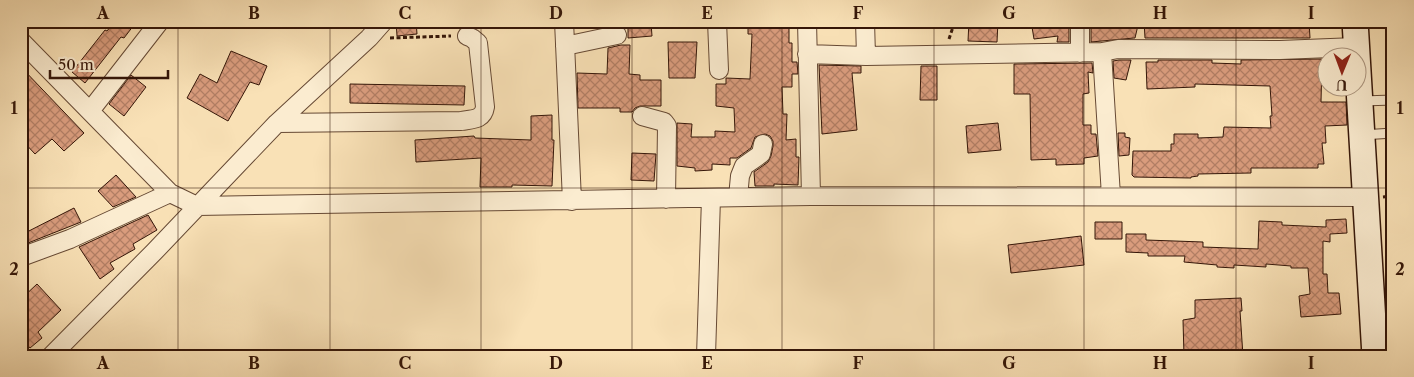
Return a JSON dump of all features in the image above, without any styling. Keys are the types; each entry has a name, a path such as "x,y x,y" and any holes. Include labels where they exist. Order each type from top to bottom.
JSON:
{"main road":[{"path":"1355,21 1364,197 1375,356"}],"street":[{"path":"90,111 160,21"},
{"path":"564,21 572,201"},
{"path":"717,21 719,70"},
{"path":"807,21 806,54 811,196"},
{"path":"865,21 866,56"},
{"path":"1080,21 1080,53"},
{"path":"51,356 154,252 277,123 369,38 386,30"},
{"path":"565,46 617,35"},
{"path":"277,123 461,121 479,118 484,114 485,107 478,43 467,36"},
{"path":"21,41 170,194 197,206 811,196 1364,197"},
{"path":"806,54 866,56 1080,53 1118,49 1280,50 1356,47"},
{"path":"1102,52 1111,196"},
{"path":"642,116 664,122 666,126 666,199"},
{"path":"738,197 740,176 744,166 761,154 763,144"},
{"path":"21,257 70,239 170,194"},
{"path":"706,356 711,198"}],"lane":[{"path":"1359,101 1393,100"},
{"path":"1362,135 1393,133"}],"path":[{"path":"386,30 467,36"}],"building":[{"path":"115,21 137,21 124,38 121,37 85,83 72,72 105,30 107,31"},
{"path":"396,21 416,21 417,34 397,36"},
{"path":"748,21 789,21 789,43 792,43 792,62 797,62 798,74 792,74 792,87 782,87 783,114 787,114 786,140 796,139 796,157 799,157 798,185 774,184 774,186 755,186 754,172 768,162 773,146 770,136 765,134 755,137 751,148 737,158 730,158 730,165 712,164 712,170 695,171 695,168 677,166 677,123 692,124 691,137 715,137 715,131 735,132 734,108 716,106 716,84 726,84 726,78 750,79 752,34 748,34"},
{"path":"969,21 998,21 997,42 968,41"},
{"path":"1031,21 1069,21 1069,42 1057,42 1058,36 1034,39"},
{"path":"1091,21 1139,21 1135,38 1091,42"},
{"path":"1144,21 1309,21 1310,38 1145,38"},
{"path":"651,23 652,36 628,38 628,25"},
{"path":"668,42 697,42 695,78 669,78"},
{"path":"630,45 629,74 640,75 640,80 661,80 661,106 640,106 632,112 620,112 620,108 578,108 577,73 607,74 608,48"},
{"path":"231,51 267,66 259,85 250,82 228,121 187,98 200,74 217,83"},
{"path":"1316,59 1316,98 1321,98 1321,102 1346,102 1347,125 1325,126 1326,143 1322,143 1324,164 1318,164 1318,168 1251,168 1251,173 1198,174 1198,176 1191,178 1134,177 1132,175 1133,151 1171,151 1171,144 1174,144 1174,134 1198,134 1198,138 1223,137 1224,127 1271,128 1270,86 1195,84 1195,87 1147,89 1146,62 1158,62 1158,60 1212,60 1212,63 1241,64 1241,60"},
{"path":"1131,60 1126,80 1114,78 1113,61"},
{"path":"1092,63 1093,73 1088,72 1089,93 1083,94 1083,125 1091,125 1091,134 1096,134 1098,156 1084,158 1084,164 1056,165 1056,159 1031,160 1030,94 1014,94 1014,64"},
{"path":"819,65 861,66 861,73 852,73 857,130 822,134"},
{"path":"921,66 937,66 937,100 920,100"},
{"path":"21,67 84,133 64,151 52,139 35,154 21,139"},
{"path":"131,75 146,87 124,116 109,104"},
{"path":"350,84 465,86 464,105 350,103"},
{"path":"552,115 552,140 554,140 552,186 512,185 512,187 480,187 481,158 416,162 415,140 474,136 475,138 531,140 531,116"},
{"path":"998,123 1001,150 968,153 966,126"},
{"path":"1118,133 1125,133 1125,137 1130,138 1129,155 1119,156"},
{"path":"632,153 656,154 654,181 631,180"},
{"path":"116,175 136,197 113,207 98,191"},
{"path":"74,208 81,222 23,245 21,235"},
{"path":"148,215 157,230 133,244 135,249 110,263 114,269 100,279 79,247"},
{"path":"1346,219 1347,233 1330,234 1330,242 1323,241 1323,274 1327,274 1328,293 1339,293 1341,314 1301,317 1299,296 1310,294 1308,268 1291,268 1291,266 1266,264 1266,267 1234,265 1234,268 1217,267 1217,265 1184,262 1185,256 1148,256 1148,253 1126,252 1126,234 1146,234 1146,240 1203,242 1203,247 1258,249 1259,221 1282,222 1282,225 1326,227 1326,220"},
{"path":"1095,222 1122,222 1122,239 1095,239"},
{"path":"1081,236 1084,265 1011,273 1008,245"},
{"path":"37,284 61,310 38,332 42,338 30,348 21,338 21,299"},
{"path":"1241,298 1243,356 1184,356 1183,320 1195,318 1195,300"}]}
